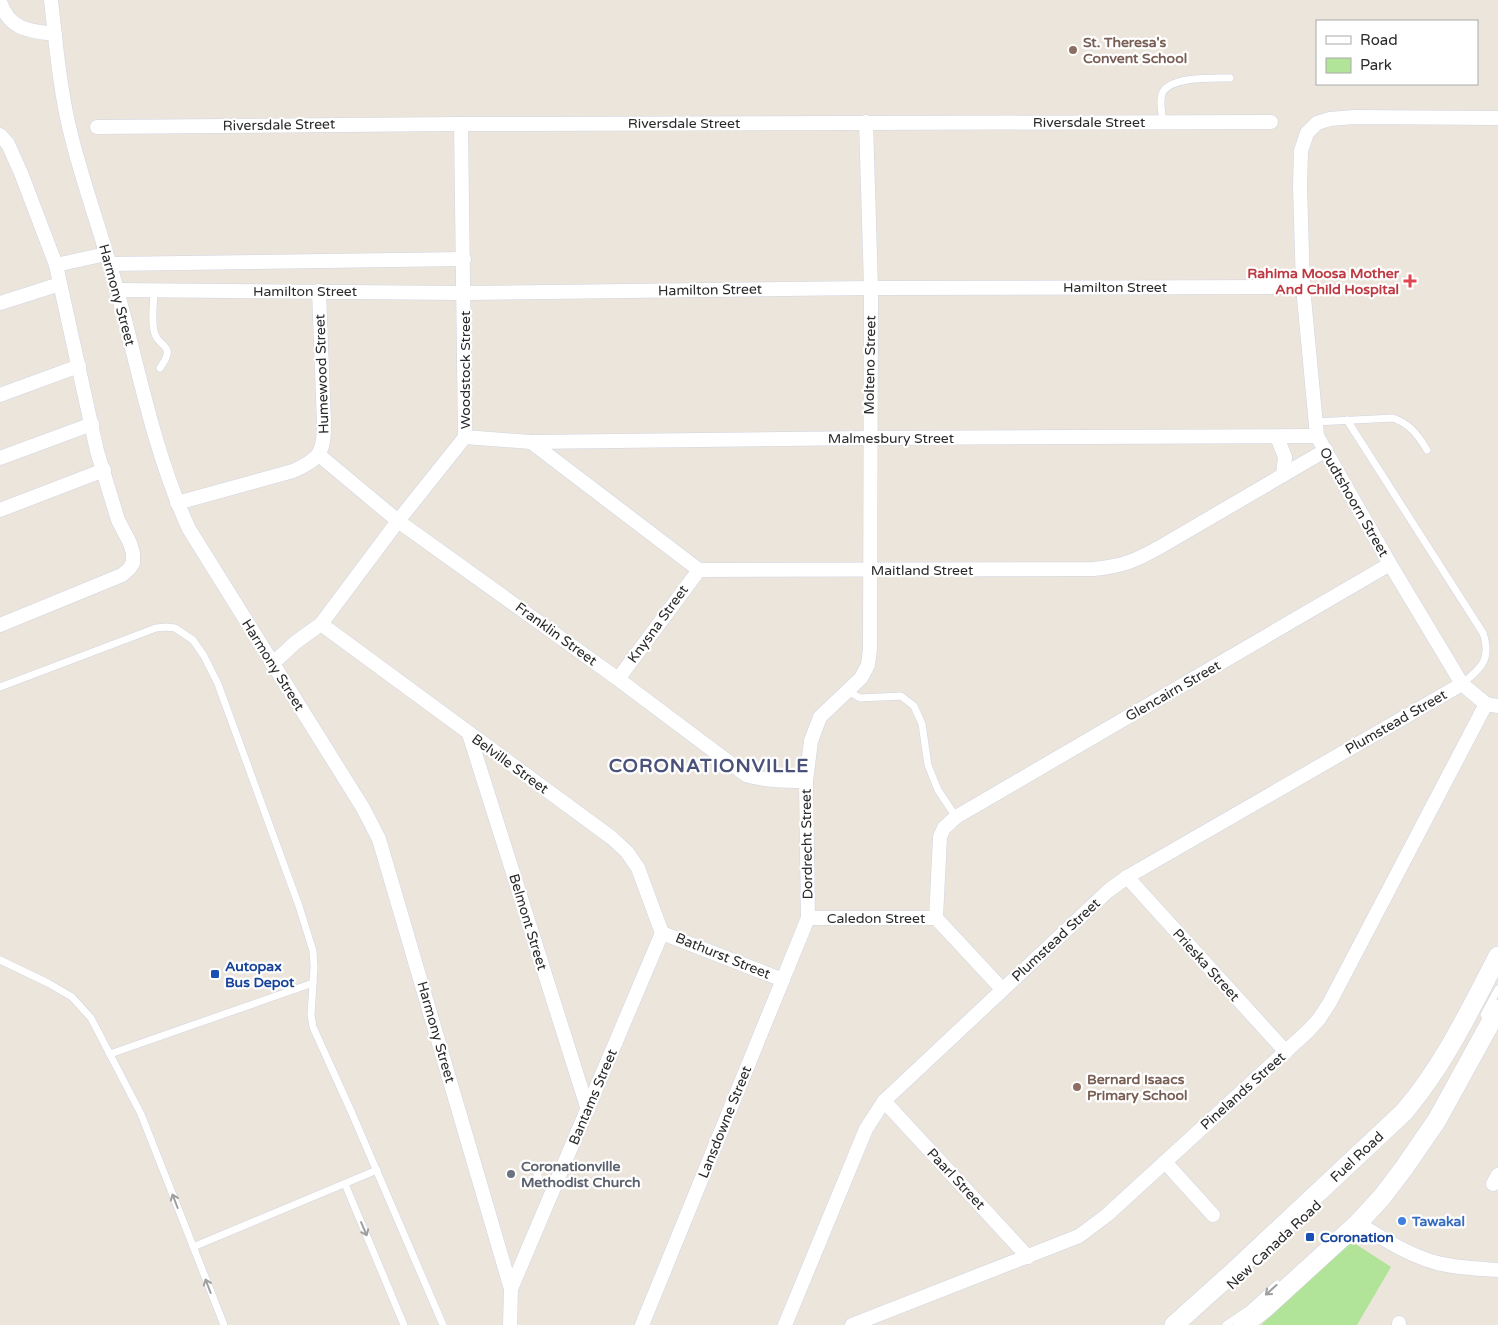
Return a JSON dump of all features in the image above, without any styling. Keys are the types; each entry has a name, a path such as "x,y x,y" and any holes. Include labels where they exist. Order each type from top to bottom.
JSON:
{"main road":[{"name":"Fuel Road","path":"1174,1325 1404,1112 1424,1089 1438,1067 1498,956"},
{"path":"1243,1325 1266,1308 1358,1223 1382,1197 1424,1142 1498,1009"}],"street":[{"name":"Harmony Street","path":"51,0 58,64 71,134 117,290 144,398 177,504 189,529 363,808 379,839 511,1289 510,1325"},
{"path":"0,2 7,16 15,24 35,32 55,34"},
{"path":"1316,429 1303,287 1300,160 1307,133 1316,124 1330,119 1498,118"},
{"name":"Riversdale Street","path":"98,127 866,122 1271,122"},
{"name":"Molteno Street","path":"848,691 861,678 868,665 870,649 869,438 871,288 866,122"},
{"name":"Woodstock Street","path":"272,664 296,642 321,624 398,521 465,438 461,124"},
{"path":"0,135 8,144 21,173 56,265 104,470 118,520 130,543 133,554 133,563 122,575 0,625"},
{"path":"56,265 108,259 464,259"},
{"path":"0,303 60,284"},
{"name":"Hamilton Street","path":"117,290 464,293 871,288 1303,287"},
{"name":"Humewood Street","path":"318,291 324,424 324,442 319,455"},
{"path":"0,395 79,366"},
{"path":"0,458 92,424"},
{"name":"Malmesbury Street","path":"465,438 531,442 869,438 1277,437 1316,429"},
{"name":"Oudtshoorn Street","path":"1316,429 1390,564 1462,684 1492,705"},
{"path":"1277,437 1285,457 1283,475"},
{"path":"531,442 699,570"},
{"name":"Maitland Street","path":"699,570 1094,569 1117,567 1136,560 1160,547 1326,450"},
{"path":"177,504 293,471 308,464 319,455"},
{"name":"Franklin Street","path":"319,455 398,521 618,679 746,775 759,779 778,781 806,780"},
{"path":"0,510 104,470"},
{"name":"Glencairn Street","path":"956,817 1390,564"},
{"name":"Knysna Street","path":"618,679 699,570"},
{"name":"Belville Street","path":"321,624 612,838 627,852 638,868 662,933"},
{"name":"Plumstead Street","path":"785,1325 866,1129 884,1101 1002,989 1108,891 1126,878 1462,684"},
{"name":"Dordrecht Street","path":"808,918 806,780 811,741 820,718 848,691"},
{"name":"Pinelands Street","path":"852,1325 1028,1257 1079,1236 1092,1228 1286,1052 1319,1019 1330,1002 1492,705"},
{"name":"Belmont Street","path":"469,734 588,1110"},
{"path":"936,918 940,838 944,828 956,817"},
{"name":"Prieska Street","path":"1126,878 1286,1052"},
{"name":"Caledon Street","path":"808,918 936,918 1002,989"},
{"name":"Lansdowne Street","path":"642,1325 808,918"},
{"name":"Bantams Street","path":"511,1289 662,933"},
{"name":"Bathurst Street","path":"662,933 783,980"},
{"name":"Paarl Street","path":"884,1101 1028,1257"},
{"path":"1165,1162 1213,1214"},
{"path":"1358,1223 1410,1252 1429,1260 1447,1265 1498,1270"}],"lane":[{"path":"1162,122 1161,94 1171,84 1186,80 1230,78"},
{"path":"154,290 154,330 168,353 160,368"},
{"path":"1316,429 1348,420 1393,418 1404,422 1412,428 1427,450"},
{"path":"1348,420 1482,633 1487,646 1487,654 1482,664 1462,684"},
{"path":"0,687 156,628 175,628 193,640 204,656 218,684 299,906 313,951 312,1027 377,1170 443,1325"},
{"path":"848,691 860,698 901,696 914,706 922,724 928,765 938,790 956,817"},
{"path":"0,960 72,997 91,1018 141,1114 224,1325"},
{"path":"1440,1078 1498,969"},
{"path":"110,1054 313,983"},
{"path":"1480,1024 1498,989"},
{"path":"1379,1188 1422,1130 1442,1094"},
{"name":"New Canada Road","path":"1241,1276 1418,1107"},
{"path":"193,1247 377,1170"},
{"path":"537,1174 541,1183 554,1189"},
{"path":"345,1184 404,1325"},
{"path":"1367,1202 1372,1196"},
{"path":"1226,1325 1248,1310 1283,1279"}],"green space":[{"path":"1351,1241 1391,1267 1357,1325 1261,1325"}],"place":[{"name":"St. Theresa's Convent School","path":"1073,50"},
{"name":"Rahima Moosa Mother And Child Hospital","path":"1410,281"},
{"name":"Autopax Bus Depot","path":"215,974"},
{"name":"Bernard Isaacs Primary School","path":"1077,1087"},
{"name":"Coronationville Methodist Church","path":"511,1174"},
{"name":"Tawakal","path":"1402,1221"},
{"name":"Coronation","path":"1310,1237"}],"district":[{"name":"CORONATIONVILLE","path":"709,766"}]}
